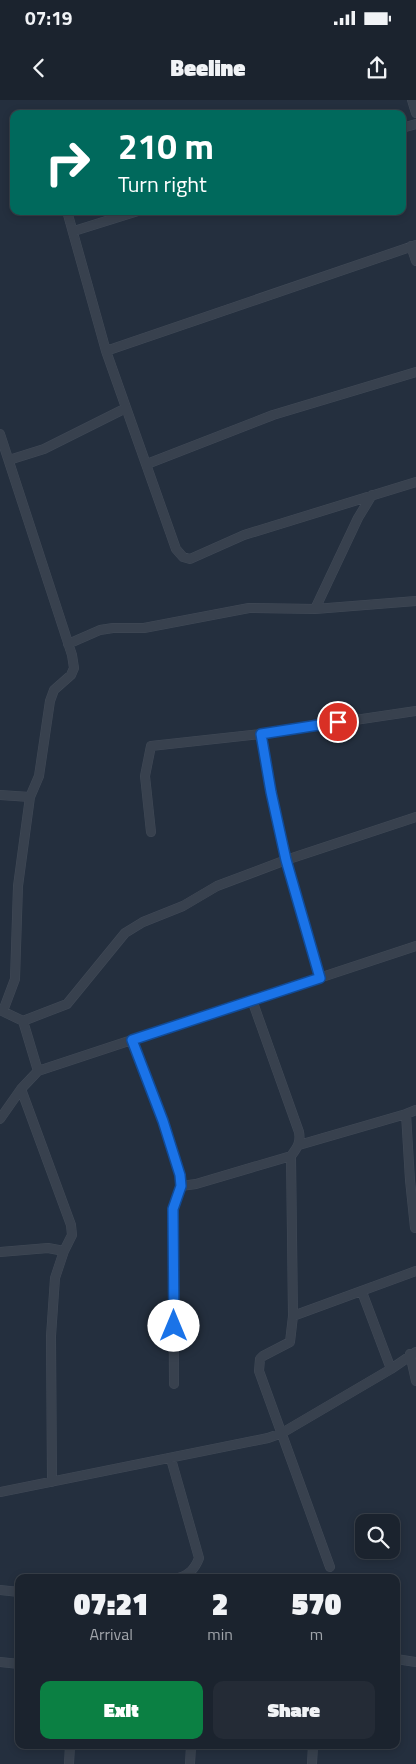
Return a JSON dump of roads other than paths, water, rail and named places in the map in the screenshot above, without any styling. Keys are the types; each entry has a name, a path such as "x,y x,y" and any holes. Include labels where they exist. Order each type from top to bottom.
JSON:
{"street":[{"path":"412,100 416,112"},
{"path":"68,215 106,351 176,549 183,557 190,559 244,535 416,482"},
{"path":"74,232 126,215"},
{"path":"106,351 414,245 416,261"},
{"path":"147,464 273,415 416,372"},
{"path":"8,460 44,449 126,408"},
{"path":"0,434 68,644 74,668 70,675 54,690 50,701 39,776 30,797 18,886 15,979 1,1010 23,1021 38,1071"},
{"path":"315,609 358,518 372,495"},
{"path":"68,644 100,630 144,628 249,608 315,609 416,601"},
{"path":"151,832 145,776 152,746 261,734 416,711"},
{"path":"261,734 286,860 320,978"},
{"path":"0,795 30,797"},
{"path":"23,1021 67,1004 125,933 133,926 183,906 217,886 286,860 416,817"},
{"path":"0,1119 21,1089 38,1071 416,946"},
{"path":"252,1000 300,1139 299,1145 291,1156 294,1316 290,1342 263,1356 260,1359 259,1371 330,1567"},
{"path":"132,1040 163,1121 180,1175 181,1186 173,1209 174,1384"},
{"path":"21,1089 71,1225 72,1235 64,1251 55,1278 51,1336 52,1482"},
{"path":"299,1145 416,1110"},
{"path":"406,1114 410,1180 416,1228"},
{"path":"181,1186 196,1184 291,1156"},
{"path":"0,1252 48,1248 64,1251"},
{"path":"294,1316 416,1271"},
{"path":"362,1292 391,1369"},
{"path":"0,1492 171,1459 282,1434 391,1369 413,1353 416,1380"},
{"path":"171,1459 199,1558 195,1568 186,1574"},
{"path":"0,1590 15,1592"},
{"path":"400,1660 416,1662"},
{"path":"0,1662 15,1664"},
{"path":"69,1764 70,1749"},
{"path":"190,1764 191,1749"},
{"path":"312,1764 313,1749"}]}
